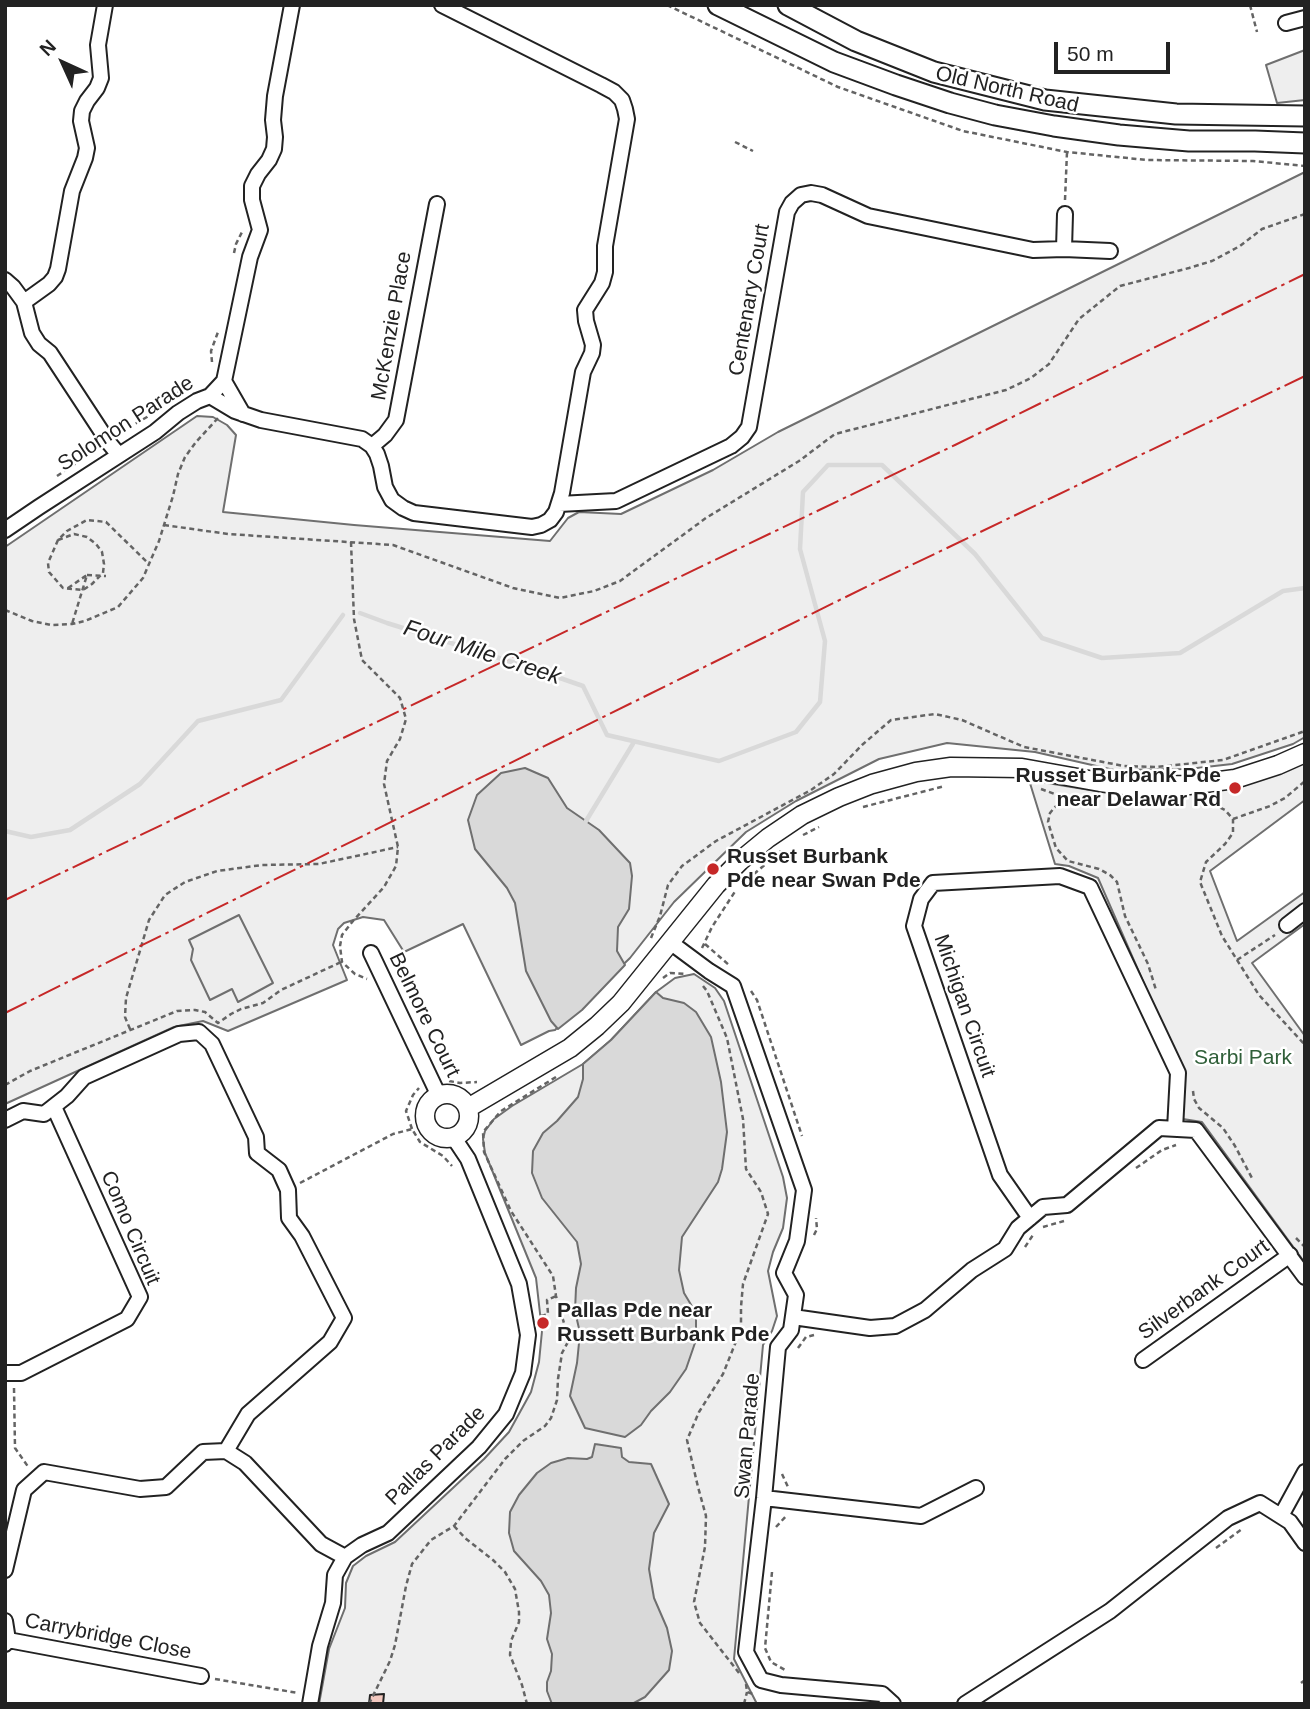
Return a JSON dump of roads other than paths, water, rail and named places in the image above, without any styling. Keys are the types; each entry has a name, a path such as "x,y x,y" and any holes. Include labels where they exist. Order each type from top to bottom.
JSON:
{"main road":[{"name":"Old North Road","path":"718,5 834,62 907,89 995,115 1119,135 1189,141 1305,143"},
{"name":"Old North Road","path":"788,5 856,41 934,72 1045,100 1176,114 1305,116"}],"street":[{"path":"24,302 50,284 58,269 72,191 87,148 80,121 82,111 101,78 98,44 104,5"},
{"name":"Solomon Parade","path":"5,530 155,432 187,407 210,396 218,376 227,370 250,257 260,230 252,200 252,186 274,149 275,96 292,5"},
{"path":"210,396 228,407 261,420 362,439 372,446 377,454 385,487 392,500 414,513 532,527 550,520 559,504 583,372 592,353 593,345 585,310 602,283 605,272 605,246 627,119 625,109 622,100 614,92 442,5"},
{"path":"1286,23 1305,18"},
{"name":"Centenary Court","path":"559,504 616,501 731,446 742,437 749,427 787,212 801,195 822,194 867,216 1033,250 1064,248 1110,251"},
{"name":"McKenzie Place","path":"372,446 397,420 437,204"},
{"path":"1064,248 1065,214"},
{"path":"5,280 24,302 32,333 39,344 50,353 108,443 119,455"},
{"path":"218,376 243,414"},
{"path":"563,487 591,501"},
{"path":"468,1108 570,1048 597,1026 650,979 670,942 716,885 740,861 768,838 802,816 839,797 872,784 916,772 951,767 1039,770 1132,786 1189,785 1235,779 1305,753"},
{"name":"Michigan Circuit","path":"1030,1218 1000,1175 914,926 921,899 933,883 1060,876 1090,887 1178,1073 1175,1129"},
{"path":"1287,925 1305,911"},
{"path":"670,942 733,986 804,1189 797,1241 784,1273 796,1295 793,1317 870,1328 895,1326 925,1310 972,1270 1005,1249 1018,1228 1043,1207 1067,1205 1159,1128 1196,1130 1305,1277"},
{"name":"Belmore Court","path":"371,953 431,1087"},
{"path":"5,1120 23,1111 44,1114 66,1097 84,1077 179,1034 199,1032 212,1044 256,1137 257,1153 279,1170 288,1190 289,1218 302,1236 344,1318 330,1342 247,1413 226,1451"},
{"path":"431,1087 459,1097 468,1108 469,1122 466,1129 454,1138 439,1137 432,1133 426,1121 431,1087"},
{"name":"Como Circuit","path":"9,1373 21,1373 127,1319 140,1297 54,1107"},
{"name":"Pallas Parade","path":"345,1556 388,1533 479,1447 506,1413 523,1373 528,1335 519,1284 468,1159 454,1138"},
{"name":"Silverbank Court","path":"1143,1360 1290,1255"},
{"name":"Swan Parade","path":"793,1317 791,1330 778,1348 746,1653 761,1680 781,1685 882,1694 893,1704"},
{"path":"5,1570 24,1490 44,1472 140,1489 166,1487 203,1452 226,1451 245,1463 321,1544 345,1556 335,1575 333,1603 320,1647 310,1700"},
{"path":"1280,1516 1305,1472"},
{"path":"764,1497 920,1516 976,1488"},
{"path":"965,1704 1110,1611 1228,1518 1260,1503 1290,1522 1305,1544"},
{"path":"5,1621 7,1642"},
{"name":"Carrybridge Close","path":"7,1642 201,1676"}],"waterway":[{"name":"Four Mile Creek","path":"360,613 583,686 607,735 719,761 796,732 820,702 825,641 800,549 803,492 828,465 882,465 975,554 1042,638 1102,658 1180,653 1283,591 1305,588"},
{"name":"Four Mile Creek","path":"5,831 31,837 70,830 140,784 198,721 281,700 343,615"},
{"path":"586,821 634,742"}],"place":[{"name":"Russet Burbank Pde near Delawar Rd","path":"1235,788"},
{"name":"Russet Burbank Pde near Swan Pde","path":"713,869"},
{"name":"Pallas Pde near Russett Burbank Pde","path":"543,1323"}],"park label":[{"name":"Sarbi Park","path":"1243,1058"}]}
